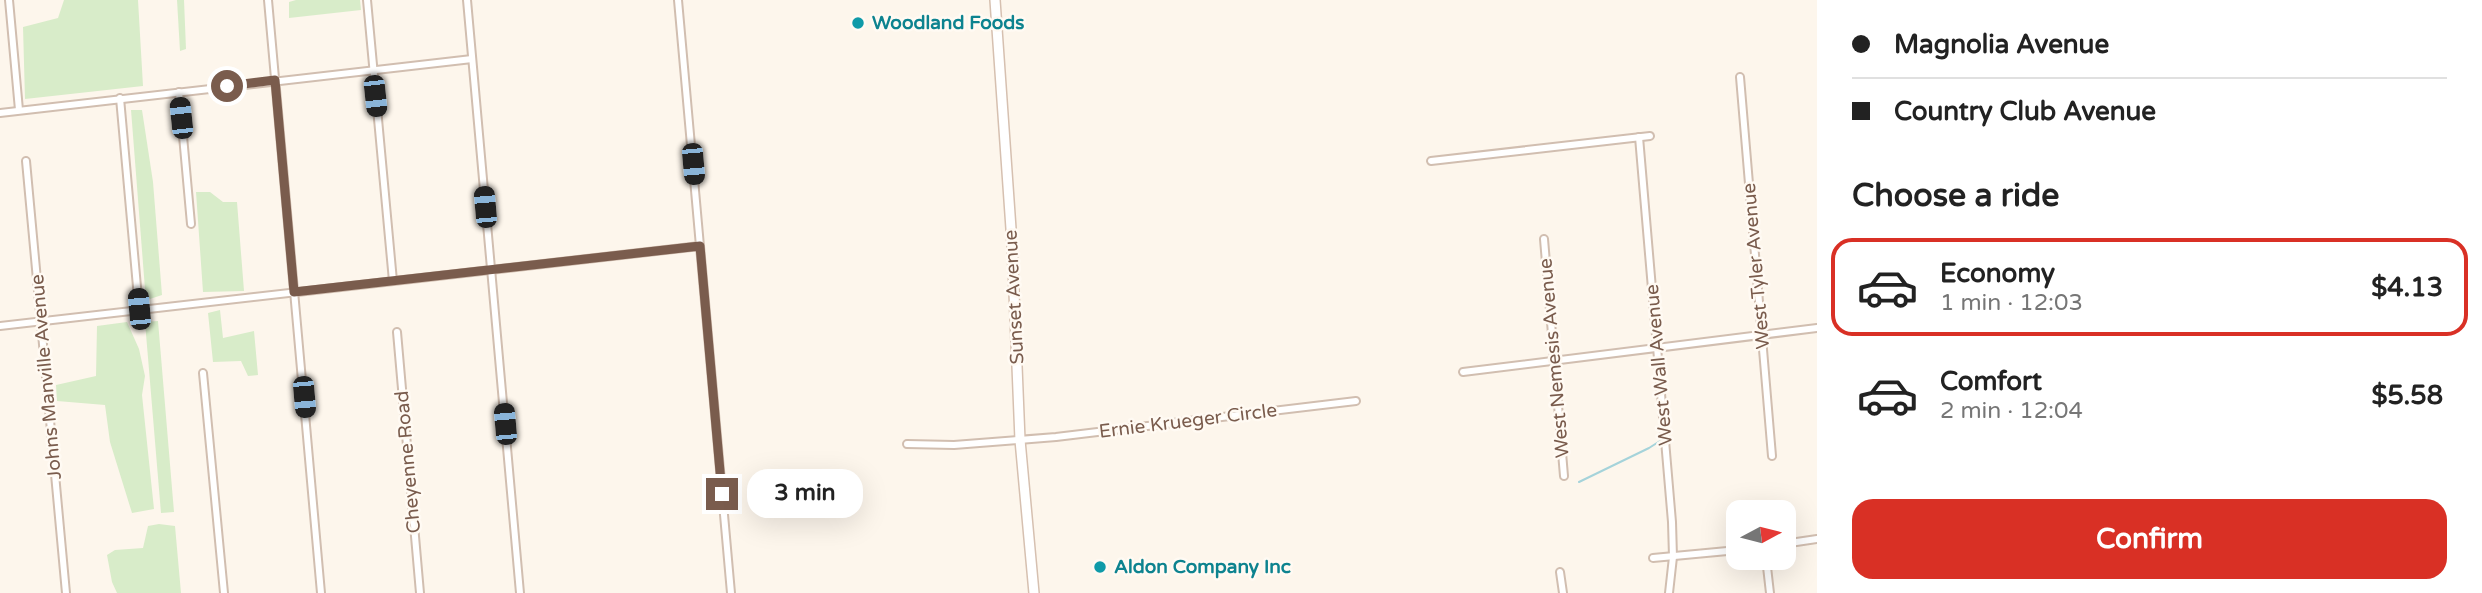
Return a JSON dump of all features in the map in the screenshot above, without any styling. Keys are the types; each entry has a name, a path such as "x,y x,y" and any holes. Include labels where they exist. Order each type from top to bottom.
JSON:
{"street":[{"path":"9,0 19,110"},
{"path":"268,0 321,593"},
{"path":"367,0 393,281"},
{"path":"467,0 520,593"},
{"path":"678,0 731,593"},
{"name":"Sunset Avenue","path":"995,0 1012,243 1020,440 1034,593"},
{"path":"0,113 472,59"},
{"name":"West Tyler Avenue","path":"1740,77 1772,456"},
{"path":"178,92 191,224"},
{"path":"120,98 139,309"},
{"path":"1431,161 1650,136"},
{"name":"West Wall Avenue","path":"1639,137 1672,522 1673,557 1669,593"},
{"name":"Johns Manville Avenue","path":"26,162 66,593"},
{"name":"West Nemesis Avenue","path":"1544,239 1564,476"},
{"path":"0,326 700,246"},
{"path":"1463,372 1817,328"},
{"name":"Cheyenne Road","path":"397,332 420,593"},
{"path":"203,373 224,593"},
{"name":"Ernie Krueger Circle","path":"907,444 954,445 1020,440 1356,401"},
{"path":"1796,542 1817,539"},
{"path":"1653,558 1726,551"},
{"path":"1767,570 1770,593"},
{"path":"1560,572 1563,593"}],"green space":[{"path":"64,0 138,0 143,86 25,99 23,27 58,18"},
{"path":"177,0 184,0 186,49 180,51"},
{"path":"360,0 361,10 289,18 289,2"},
{"path":"131,110 142,110 153,182 162,295 150,299 145,289"},
{"path":"196,192 210,192 223,202 237,202 244,291 203,292"},
{"path":"220,310 223,338 254,331 258,375 248,376 241,361 213,362 208,313"},
{"path":"158,321 174,512 161,513 145,322"},
{"path":"127,322 139,349 145,376 142,395 154,509 132,513 110,442 105,405 57,401 56,385 96,376 97,326"},
{"path":"148,526 175,526 181,593 117,593 107,555 115,550 143,548"}],"waterway":[{"path":"1579,482 1660,441"}],"place":[{"name":"Woodland Foods","path":"858,23"},
{"name":"Aldon Company Inc","path":"1100,567"}],"route":[{"path":"227,86 275,80 294,292 700,246 722,494"}]}
